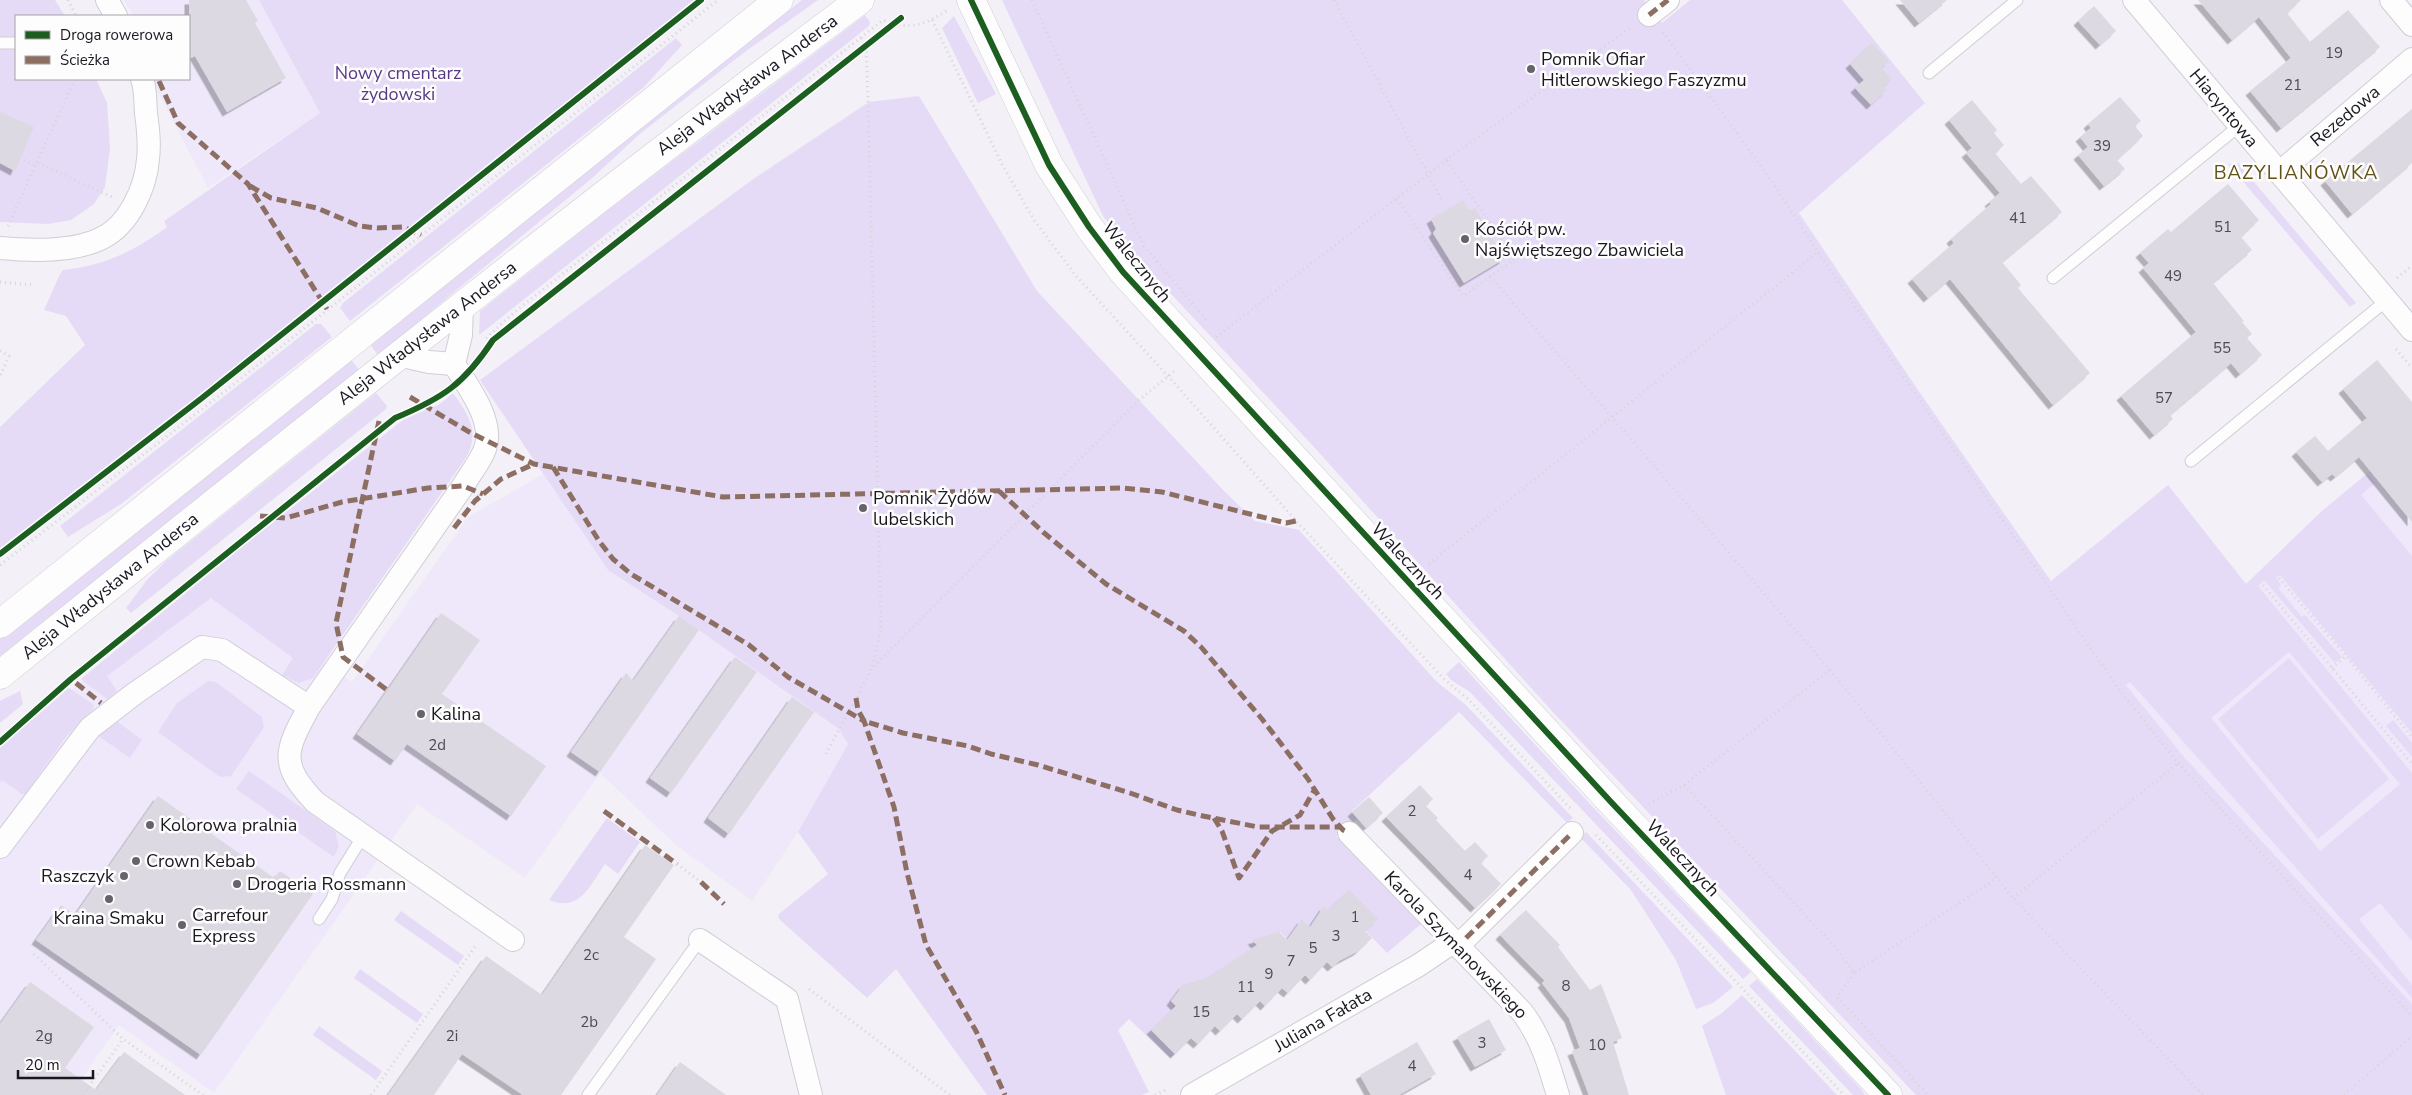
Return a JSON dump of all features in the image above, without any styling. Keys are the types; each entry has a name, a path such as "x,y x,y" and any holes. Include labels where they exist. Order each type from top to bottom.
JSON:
{"main road":[{"path":"0,624 779,0"},
{"name":"Aleja Władysława Andersa","path":"0,675 398,355 730,97 860,0"},
{"name":"Walecznych","path":"961,4 1049,164 1089,227 1123,272 1611,802 1888,1095"}],"street":[{"path":"107,0 115,15"},
{"path":"1650,15 1668,0"},
{"name":"Hiacyntowa","path":"2134,0 2412,330"},
{"path":"2391,0 2412,24"},
{"name":"Rezedowa","path":"2279,173 2412,60"},
{"path":"4,238 25,250 87,244 102,239 114,231 124,219 139,192 148,160 148,125 142,80"},
{"path":"462,306 461,335 454,364 483,416 486,433 485,449 463,486 310,707 291,742 289,760 292,774 298,786 315,802 513,940"},
{"path":"398,355 429,362 454,364"},
{"path":"0,847 90,728 134,694 202,647 222,650 310,707"},
{"name":"Juliana Fałata","path":"1192,1095 1419,965 1459,940 1579,825"},
{"name":"Karola Szymanowskiego","path":"1349,833 1459,940 1534,1027 1544,1049 1558,1095"},
{"path":"700,940 787,999 811,1095"}],"lane":[{"path":"1929,73 2017,0"},
{"path":"0,43 15,43"},
{"path":"2053,278 2239,126"},
{"path":"2192,461 2387,300"},
{"path":"319,919 332,899 340,873 363,836"},
{"path":"588,1095 700,940"}],"path":[{"path":"68,0 76,15"},
{"path":"0,565 210,403 718,0"},
{"path":"1032,0 1144,246 1226,342"},
{"path":"1334,0 1443,202"},
{"path":"484,339 517,310 883,20 892,24 911,27 932,20 961,4"},
{"path":"1213,339 1446,160 1650,15 1771,180 1818,252 2118,688 2178,763 2412,1016"},
{"path":"886,29 901,18"},
{"path":"932,20 1002,164 1034,220 1076,276 1303,528 1444,678 1468,699 1579,825 1844,1095"},
{"path":"826,754 872,668 880,630 866,44 861,38"},
{"path":"859,50 873,39"},
{"path":"4,238 75,80"},
{"path":"24,160 114,199 117,193"},
{"path":"1397,199 1463,296 1515,259 1446,160"},
{"path":"0,228 4,238"},
{"path":"4,238 17,228"},
{"path":"1429,564 1818,252"},
{"path":"1490,276 1830,670 2013,898 2203,1095"},
{"path":"0,282 34,285"},
{"path":"488,348 493,340 508,328"},
{"path":"0,351 9,356 0,376"},
{"path":"872,668 1139,400 1168,376"},
{"path":"77,496 100,478"},
{"path":"1422,557 1435,571"},
{"path":"2279,578 2412,736"},
{"path":"2263,585 2412,764"},
{"path":"2332,668 2346,656"},
{"path":"1642,797 1649,804 1684,784 1830,670"},
{"path":"2013,898 2178,763"},
{"path":"1684,784 1835,947 1854,973"},
{"path":"677,864 701,882"},
{"path":"1928,1095 1837,997 1854,973 1997,878"},
{"path":"371,1095 490,925"},
{"path":"34,954 123,1039 203,1095"},
{"path":"808,988 950,1095"},
{"path":"2344,1095 2412,1036"},
{"path":"83,1095 123,1039"}],"shaded area":[{"path":"124,0 259,0 320,113 208,188 153,80 190,80 190,15 132,15"},
{"path":"2412,435 2412,1004 2185,758 2125,684 2246,584 2322,511"},
{"path":"543,474 608,570 679,616 839,728 848,744 798,832 752,901 677,846 600,773 525,878 417,804 214,1093 119,1025 70,1095 0,1095 0,780 63,697 205,583 352,682 468,517"}],"green space":[{"path":"0,0 55,0 64,15 15,15 15,80 96,80 107,103 110,148 105,187 94,204 71,220 48,224 0,222"},
{"name":"Nowy cmentarz żydowski","path":"259,0 695,0 248,357 0,550 0,427 85,345 66,316 44,310 60,274 63,270 92,265 118,256 155,236 167,227 164,221 320,113"},
{"path":"802,0 818,0 746,51 641,133 591,179 378,355 369,343"},
{"path":"1002,0 1644,0 1662,23 1690,0 1842,0 1925,103 1799,213 1918,390 2051,581 2168,485 2246,584 2322,511 2367,474 2375,483 2361,495 2412,556 2412,733 2280,575 2276,578 2281,585 2278,588 2302,617 2305,615 2342,657 2335,663 2264,580 2258,586 2412,773 2412,941 2380,903 2359,919 2412,985 2412,998 2130,682 2126,685 2185,758 2412,1004 2412,1095 1916,1095 1552,711 1314,447 1132,252 1103,216","holes":["2289,652 2400,784 2320,851 2211,718"]},
{"path":"865,15 870,22 869,26 479,335 480,311 607,211"},
{"path":"954,16 996,94 978,103 942,28"},
{"path":"676,38 682,45 644,87 350,321 340,308 343,303"},
{"path":"919,96 1037,291 1224,491 1255,521 1299,530 1437,682 1466,705 1573,818 1567,823 1459,712 1352,811 1366,828 1357,819 1336,836 1421,924 1387,953 1366,931 1377,919 1311,928 1302,919 1289,941 1280,932 1244,967 1234,958 1243,968 1221,979 1212,971 1221,980 1176,1006 1152,1029 1175,1054 1170,1058 1129,1019 1118,1030 1149,1092 1142,1095 987,1095 896,969 867,998 778,918 779,914 828,874 798,832 848,744 839,729 679,616 608,570 480,380 752,180 869,102"},
{"path":"2238,163 2356,303 2350,307 2228,164"},
{"path":"316,324 321,324 332,337 121,504 68,537 60,526"},
{"path":"350,358 359,370 0,656 0,639"},
{"path":"376,393 387,406 386,409 131,613 126,608 147,580 166,561"},
{"path":"453,393 467,416 472,431 471,447 467,456 313,678 299,683 282,675 293,658 211,598 107,676 117,691 107,699 81,679 242,547 403,420 440,404"},
{"path":"2289,658 2389,779 2318,839 2218,719"},
{"path":"1459,662 1589,803 1751,972 1743,979 1470,692 1451,680 1446,674"},
{"path":"208,681 216,682 262,717 264,727 231,776 220,777 158,732 177,703"},
{"path":"69,688 94,705 93,709 65,738 25,794 22,794 2,780 0,783 0,748"},
{"path":"20,691 23,704 0,723 0,701"},
{"path":"114,719 142,740 130,758 97,735"},
{"path":"2393,720 2412,743 2412,757 2386,726"},
{"path":"249,771 335,831 339,846 334,857 236,789"},
{"path":"607,818 640,842 618,874 605,864 589,888 576,900 569,903 560,903 549,900"},
{"path":"1586,832 1733,987 1713,1003 1696,1009 1676,960 1631,890 1580,837"},
{"path":"401,911 464,956 458,965 394,920"},
{"path":"360,969 423,1014 417,1023 354,978"},
{"path":"1757,979 1865,1095 1853,1095 1749,986"},
{"path":"1742,995 1837,1095 1726,1095 1702,1026 1722,1013"},
{"path":"319,1026 382,1071 376,1080 313,1035"}],"building":[{"path":"189,0 246,0 258,21 255,23 286,78 227,112 195,56 190,58"},
{"path":"1900,0 1947,0 1919,23"},
{"path":"2198,0 2301,0 2287,13 2310,42 2348,10 2380,47 2281,128 2250,91 2291,58 2259,17 2232,40"},
{"path":"2094,6 2116,31 2100,45 2078,21"},
{"path":"1872,43 1889,61 1882,68 1892,79 1884,87 1887,90 1871,105 1855,88 1864,80 1850,64"},
{"path":"2120,97 2141,121 2135,126 2143,136 2117,160 2125,169 2104,186 2078,155 2088,147 2080,137 2091,128 2088,124"},
{"path":"1972,100 1997,130 1994,133 2004,145 1995,153 2021,184 2031,176 2062,212 2002,262 2021,285 2018,288 2090,373 2053,405 1950,279 1928,298 1912,279 1954,243 1951,239 1991,204 1989,202 2000,193 1966,153 1972,148 1949,120"},
{"path":"2412,109 2412,163 2352,214 2325,181"},
{"path":"0,112 34,127 15,171 0,163"},
{"path":"2228,184 2259,220 2241,237 2252,250 2213,283 2244,321 2242,322 2252,334 2247,338 2262,355 2240,374 2231,363 2170,415 2173,419 2154,435 2121,396 2196,332 2143,268 2149,263 2140,253 2168,229 2171,232"},
{"name":"Kościół pw. Najświętszego Zbawiciela","path":"1463,200 1469,210 1475,208 1504,259 1464,283 1433,233 1436,229 1431,219"},
{"path":"2377,360 2412,402 2412,522 2359,457 2335,477 2332,474 2322,482 2296,452 2315,436 2328,451 2367,418 2343,389"},
{"name":"Kalina","path":"441,613 480,640 442,694 546,766 511,816 407,744 395,761 357,734"},
{"path":"679,616 699,630 600,772 571,752 626,673 633,681"},
{"path":"735,657 757,672 671,793 650,778"},
{"path":"792,697 814,712 729,834 708,818"},
{"path":"1420,785 1433,799 1426,806 1438,818 1436,820 1465,851 1475,842 1488,856 1481,863 1501,884 1475,908 1386,817"},
{"name":"Carrefour Express","path":"158,796 274,878 280,871 313,894 201,1055 36,940 61,905 75,915"},
{"path":"1369,797 1383,813 1366,828 1352,812"},
{"path":"645,845 674,865 624,937 656,959 561,1095 523,1095 462,1054 434,1095 388,1095 486,956 542,995"},
{"path":"1349,890 1378,919 1365,931 1372,938 1358,951 1332,967 1327,962 1310,980 1305,975 1288,993 1282,988 1265,1006 1260,1001 1242,1019 1237,1014 1220,1031 1215,1026 1198,1044 1191,1038 1175,1054 1151,1030 1176,1006 1171,1001 1183,985 1206,978 1257,945 1252,940 1279,932 1287,940 1302,919 1310,927 1324,906 1328,910"},
{"path":"1526,910 1560,945 1558,947 1590,990 1601,984 1622,1038 1613,1042 1629,1095 1589,1095 1572,1051 1580,1048 1569,1018 1542,983 1545,981 1500,935"},
{"path":"30,982 94,1027 65,1068 96,1090 124,1052 185,1095 0,1095 0,1024"},
{"path":"1489,1019 1506,1050 1475,1067 1457,1037"},
{"path":"1417,1042 1436,1074 1399,1095 1371,1095 1360,1075"},
{"path":"680,1062 726,1095 657,1095"}],"marked path":[{"path":"1649,15 1668,0"},
{"path":"159,81 178,123 248,184 327,309"},
{"path":"250,186 271,198 317,208 359,226 377,228 403,227 421,235"},
{"path":"410,397 471,433 534,464 723,497 1123,488 1162,492 1286,523 1296,521"},
{"path":"379,421 336,623 343,657 387,690"},
{"path":"454,528 475,501 501,479 534,464"},
{"path":"553,467 599,541 613,559 631,574 749,645 788,677 864,721 894,807 907,873 926,945 976,1031 1005,1095"},
{"path":"260,516 286,518 342,502 428,488 463,486 483,494"},
{"path":"999,491 1043,532 1106,584 1184,631 1201,647 1262,719 1308,779 1333,819 1343,830 1349,833"},
{"path":"76,683 101,703"},
{"path":"856,698 858,710 864,721 903,733 968,746 991,754 1038,765 1130,793 1177,810 1258,827 1340,827"},
{"path":"1214,818 1222,831 1239,878 1272,831 1300,815 1315,789"},
{"path":"604,811 677,864"},
{"path":"1466,938 1572,833"},
{"path":"701,882 724,904"}],"cycle path":[{"path":"0,554 202,398 701,0"},
{"path":"971,0 1049,165 1089,227 1123,272 1611,802 1888,1095"},
{"path":"0,742 71,679 395,418 426,404 451,388 472,368 493,340 901,18"}],"place":[{"name":"Pomnik Ofiar Hitlerowskiego Faszyzmu","path":"1531,69"},
{"name":"Kościół pw. Najświętszego Zbawiciela","path":"1465,239"},
{"name":"Pomnik Żydów lubelskich","path":"863,508"},
{"name":"Kalina","path":"421,714"},
{"name":"Kolorowa pralnia","path":"150,825"},
{"name":"Crown Kebab","path":"136,861"},
{"name":"Raszczyk","path":"124,876"},
{"name":"Drogeria Rossmann","path":"237,884"},
{"name":"Kraina Smaku","path":"109,899"},
{"name":"Carrefour Express","path":"182,925"}],"district":[{"name":"BAZYLIANÓWKA","path":"2296,172"}]}
